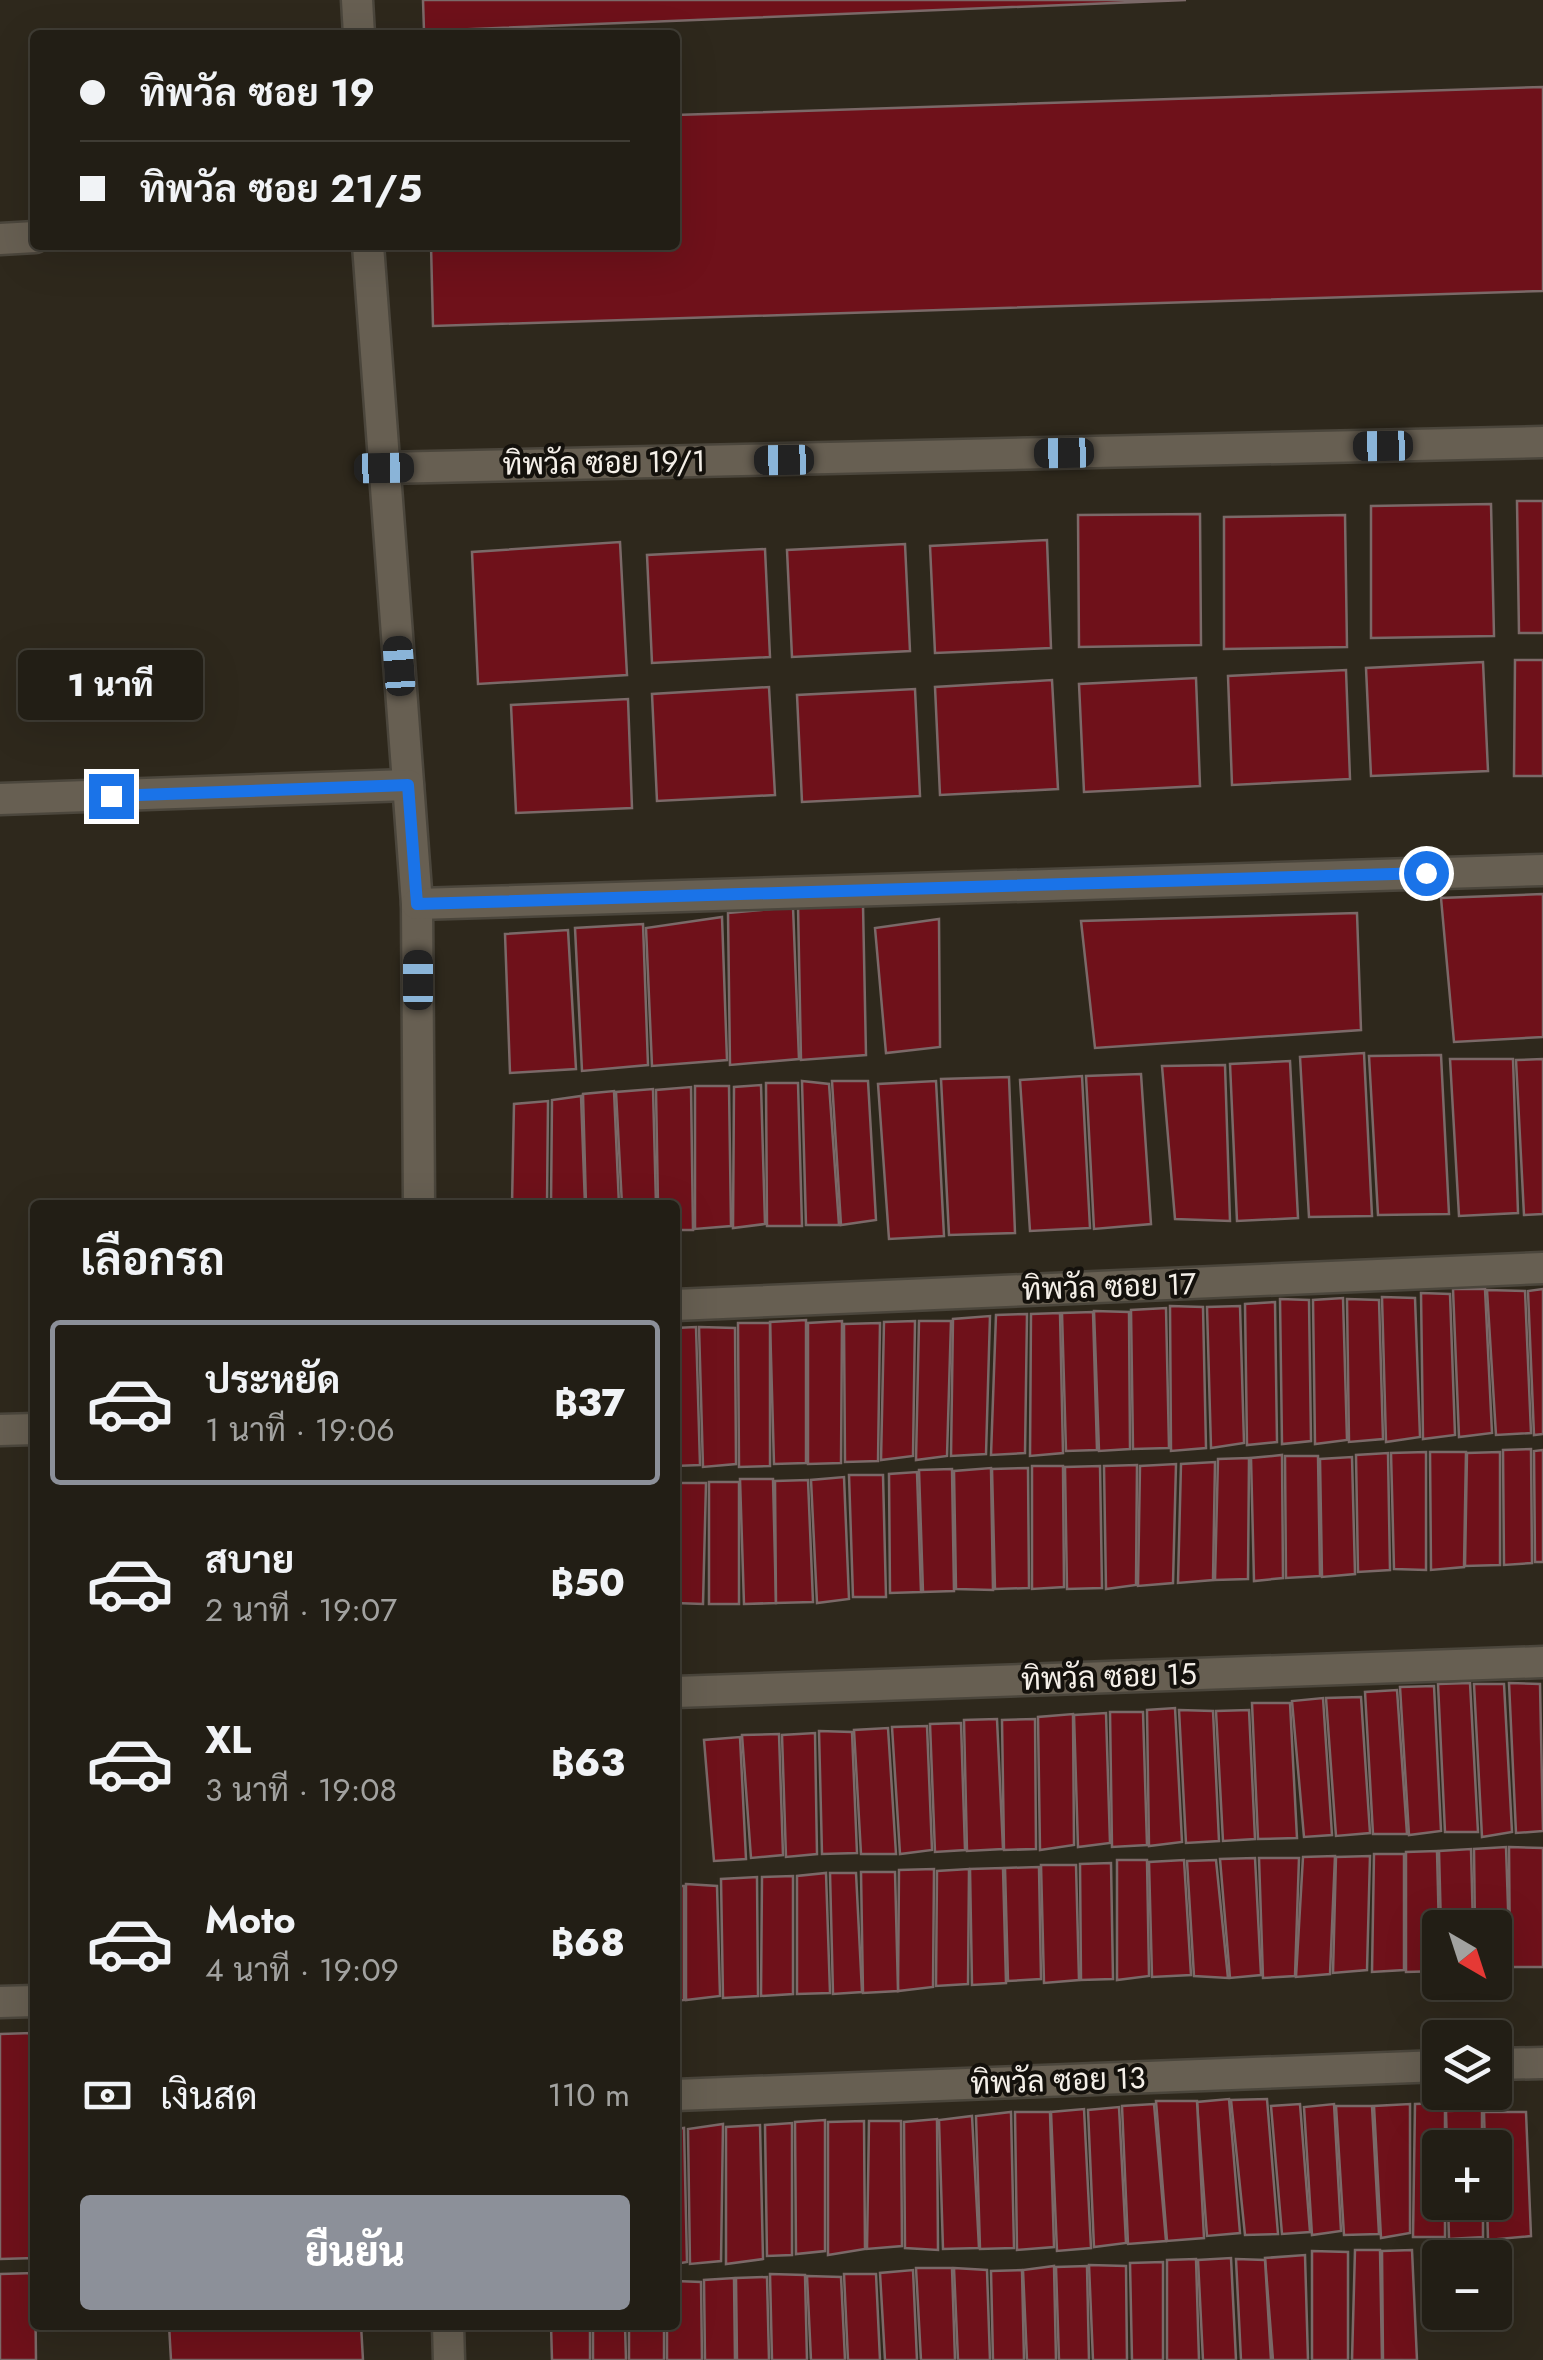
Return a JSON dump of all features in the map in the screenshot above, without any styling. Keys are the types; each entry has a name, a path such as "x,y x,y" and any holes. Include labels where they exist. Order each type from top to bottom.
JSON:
{"street":[{"path":"357,0 358,30"},
{"path":"0,239 30,238"},
{"path":"368,250 417,904 419,1200"},
{"name":"ทิพวัล ซอย 19/1","path":"384,468 1543,442"},
{"path":"0,800 408,785"},
{"path":"417,904 1543,870"},
{"name":"ทิพวัล ซอย 17","path":"680,1305 1543,1268"},
{"path":"0,1430 30,1429"},
{"name":"ทิพวัล ซอย 15","path":"680,1692 1543,1662"},
{"path":"0,2002 30,2001"},
{"path":"1512,2063 1543,2062"},
{"name":"ทิพวัล ซอย 13","path":"680,2095 1422,2067"},
{"path":"448,2330 449,2360"}],"building":[{"path":"423,0 1186,0 449,30 424,30"},
{"path":"1543,87 1543,291 433,326 431,250 680,250 680,115"},
{"path":"1517,501 1543,501 1543,633 1519,633"},
{"path":"1491,504 1494,636 1371,638 1371,506"},
{"path":"1200,514 1201,645 1079,647 1078,515"},
{"path":"1345,515 1347,647 1224,649 1224,517"},
{"path":"1047,540 1051,648 935,653 930,546"},
{"path":"620,542 627,675 478,684 472,552"},
{"path":"905,544 910,651 792,657 787,550"},
{"path":"765,549 770,657 652,663 647,555"},
{"path":"1515,660 1543,660 1543,776 1514,776"},
{"path":"1483,662 1488,771 1371,776 1366,668"},
{"path":"1346,670 1350,779 1232,785 1228,676"},
{"path":"1196,678 1200,786 1084,792 1079,684"},
{"path":"1052,680 1058,789 940,795 935,687"},
{"path":"769,687 775,795 657,801 652,694"},
{"path":"915,689 920,796 802,802 797,695"},
{"path":"628,699 632,808 516,813 511,705"},
{"path":"1543,894 1543,1037 1454,1042 1441,898"},
{"path":"798,905 863,905 866,1055 801,1060"},
{"path":"793,907 799,1059 730,1065 728,913"},
{"path":"1357,913 1361,1030 1095,1048 1081,921"},
{"path":"722,917 727,1060 652,1066 646,928"},
{"path":"939,919 940,1047 886,1053 875,928"},
{"path":"643,924 648,1065 582,1071 575,928"},
{"path":"568,930 576,1069 510,1073 505,934"},
{"path":"1364,1053 1372,1216 1309,1217 1300,1057"},
{"path":"1441,1055 1449,1214 1378,1215 1369,1056"},
{"path":"1450,1059 1513,1059 1518,1213 1459,1216"},
{"path":"1543,1059 1543,1214 1524,1215 1516,1060"},
{"path":"1290,1061 1298,1218 1237,1221 1230,1064"},
{"path":"1225,1065 1230,1221 1175,1219 1162,1066"},
{"path":"1141,1074 1151,1224 1094,1229 1086,1076"},
{"path":"1082,1076 1090,1228 1030,1231 1020,1080"},
{"path":"1009,1077 1015,1233 949,1235 941,1079"},
{"path":"802,1081 829,1084 839,1225 806,1225"},
{"path":"832,1081 868,1081 876,1220 841,1225"},
{"path":"936,1081 944,1236 889,1239 878,1084"},
{"path":"766,1083 798,1083 802,1226 767,1226"},
{"path":"761,1085 765,1224 733,1228 734,1087"},
{"path":"695,1086 729,1086 731,1226 695,1229"},
{"path":"691,1087 693,1230 680,1230 680,1200 658,1200 656,1090"},
{"path":"653,1089 656,1200 622,1200 616,1092"},
{"path":"614,1091 619,1200 586,1200 583,1094"},
{"path":"581,1096 585,1200 551,1200 552,1100"},
{"path":"548,1101 547,1200 512,1200 514,1104"},
{"path":"1453,1289 1485,1289 1492,1433 1459,1437"},
{"path":"1543,1289 1543,1434 1534,1435 1528,1291"},
{"path":"1487,1290 1525,1291 1531,1433 1496,1435"},
{"path":"1421,1293 1450,1294 1455,1435 1423,1439"},
{"path":"1382,1297 1415,1298 1420,1437 1386,1442"},
{"path":"1343,1298 1347,1440 1315,1444 1313,1300"},
{"path":"1280,1299 1309,1300 1311,1441 1282,1444"},
{"path":"1347,1299 1379,1300 1383,1439 1349,1442"},
{"path":"1275,1302 1277,1442 1247,1445 1245,1304"},
{"path":"1170,1306 1203,1307 1206,1448 1171,1451"},
{"path":"1240,1306 1244,1443 1211,1448 1207,1307"},
{"path":"1166,1308 1169,1448 1133,1449 1131,1310"},
{"path":"1094,1311 1129,1312 1130,1449 1099,1451"},
{"path":"1093,1312 1097,1450 1066,1451 1062,1313"},
{"path":"1060,1313 1063,1453 1030,1456 1031,1314"},
{"path":"1027,1314 1025,1453 991,1455 996,1315"},
{"path":"990,1316 986,1454 951,1456 953,1319"},
{"path":"806,1320 806,1463 774,1464 770,1322"},
{"path":"842,1321 841,1463 808,1464 808,1323"},
{"path":"915,1321 913,1456 881,1460 884,1322"},
{"path":"919,1321 951,1321 947,1456 916,1460"},
{"path":"738,1323 770,1323 770,1466 739,1467"},
{"path":"880,1323 878,1461 845,1462 844,1324"},
{"path":"696,1327 700,1465 680,1466 680,1328"},
{"path":"699,1327 735,1328 736,1464 703,1467"},
{"path":"1531,1449 1532,1563 1504,1565 1503,1450"},
{"path":"1543,1450 1543,1562 1535,1562 1534,1451"},
{"path":"1426,1452 1426,1570 1394,1569 1391,1453"},
{"path":"1430,1452 1466,1452 1464,1567 1431,1570"},
{"path":"1500,1452 1500,1565 1465,1566 1467,1453"},
{"path":"1388,1453 1390,1570 1358,1572 1356,1455"},
{"path":"1282,1455 1283,1578 1254,1581 1251,1458"},
{"path":"1285,1456 1318,1456 1320,1576 1286,1578"},
{"path":"1352,1457 1355,1574 1322,1577 1320,1459"},
{"path":"1249,1458 1248,1579 1215,1580 1218,1459"},
{"path":"1215,1462 1213,1580 1178,1583 1181,1464"},
{"path":"1176,1464 1173,1583 1138,1586 1140,1466"},
{"path":"1137,1465 1136,1585 1106,1589 1104,1466"},
{"path":"1032,1466 1063,1466 1064,1587 1032,1589"},
{"path":"1100,1466 1102,1588 1067,1589 1065,1467"},
{"path":"991,1468 993,1590 956,1589 954,1471"},
{"path":"1028,1468 1029,1588 995,1589 992,1469"},
{"path":"952,1469 954,1591 923,1592 919,1470"},
{"path":"917,1472 921,1592 890,1593 889,1474"},
{"path":"849,1475 883,1475 886,1597 853,1597"},
{"path":"844,1477 849,1599 817,1603 811,1480"},
{"path":"740,1479 773,1479 776,1603 744,1604"},
{"path":"808,1480 813,1602 776,1603 775,1481"},
{"path":"709,1482 739,1482 739,1604 709,1604"},
{"path":"680,1483 706,1483 703,1604 680,1603"},
{"path":"1470,1683 1478,1832 1445,1832 1438,1684"},
{"path":"1509,1683 1540,1684 1543,1831 1516,1833"},
{"path":"1474,1684 1504,1684 1512,1832 1482,1837"},
{"path":"1434,1686 1441,1831 1409,1835 1400,1687"},
{"path":"1397,1690 1407,1834 1373,1834 1365,1692"},
{"path":"1361,1697 1370,1833 1336,1836 1326,1698"},
{"path":"1323,1698 1332,1835 1304,1837 1292,1701"},
{"path":"1252,1703 1290,1703 1297,1838 1258,1839"},
{"path":"1175,1708 1182,1842 1149,1846 1147,1710"},
{"path":"1179,1710 1213,1711 1219,1841 1186,1843"},
{"path":"1249,1710 1255,1839 1223,1841 1216,1711"},
{"path":"1110,1712 1143,1712 1147,1845 1112,1847"},
{"path":"1106,1713 1110,1843 1078,1847 1074,1715"},
{"path":"1073,1714 1074,1845 1040,1850 1038,1717"},
{"path":"997,1719 1003,1849 967,1851 964,1720"},
{"path":"1035,1719 1036,1849 1004,1850 1002,1720"},
{"path":"961,1723 965,1850 935,1852 930,1724"},
{"path":"927,1726 932,1850 900,1854 892,1727"},
{"path":"888,1728 896,1854 861,1854 854,1730"},
{"path":"819,1731 852,1732 857,1853 822,1854"},
{"path":"815,1733 817,1854 786,1857 782,1735"},
{"path":"779,1734 783,1855 751,1858 742,1735"},
{"path":"740,1737 746,1859 714,1861 704,1740"},
{"path":"1506,1847 1508,1910 1475,1910 1474,1849"},
{"path":"1509,1847 1543,1848 1543,1967 1512,1967"},
{"path":"1471,1849 1473,1910 1441,1910 1439,1851"},
{"path":"1437,1851 1438,1910 1422,1910 1422,1972 1406,1972 1406,1852"},
{"path":"1374,1854 1404,1854 1404,1970 1372,1972"},
{"path":"1335,1856 1330,1974 1296,1977 1303,1857"},
{"path":"1370,1856 1367,1970 1333,1973 1336,1857"},
{"path":"1255,1858 1261,1975 1230,1978 1220,1859"},
{"path":"1259,1858 1299,1858 1295,1976 1263,1978"},
{"path":"1117,1860 1147,1860 1149,1976 1117,1980"},
{"path":"1184,1860 1191,1975 1152,1977 1149,1862"},
{"path":"1216,1860 1228,1978 1194,1976 1187,1861"},
{"path":"1111,1863 1113,1979 1081,1980 1080,1864"},
{"path":"1041,1865 1076,1865 1079,1980 1044,1983"},
{"path":"1039,1867 1041,1979 1008,1981 1005,1868"},
{"path":"1003,1868 1006,1983 972,1985 970,1869"},
{"path":"934,1869 933,1987 898,1991 899,1870"},
{"path":"969,1869 968,1984 936,1986 937,1871"},
{"path":"861,1872 895,1872 898,1991 863,1993"},
{"path":"826,1873 830,1993 797,1994 797,1876"},
{"path":"830,1873 856,1873 862,1992 833,1994"},
{"path":"793,1876 793,1994 761,1996 762,1877"},
{"path":"757,1877 758,1996 723,1998 721,1879"},
{"path":"686,1884 717,1886 720,1996 686,2000"},
{"path":"680,1886 684,1886 684,2000 680,2000"},
{"path":"30,2033 30,2258 0,2259 0,2034"},
{"path":"1229,2099 1240,2233 1207,2236 1197,2102"},
{"path":"1267,2099 1278,2234 1245,2235 1231,2100"},
{"path":"1156,2101 1197,2101 1204,2238 1167,2241"},
{"path":"1154,2104 1166,2241 1128,2244 1122,2106"},
{"path":"1300,2104 1310,2232 1282,2234 1271,2106"},
{"path":"1334,2104 1341,2231 1312,2235 1304,2107"},
{"path":"1410,2104 1410,2233 1381,2238 1374,2106"},
{"path":"1415,2104 1422,2104 1422,2110 1445,2110 1445,2130 1422,2130 1422,2220 1445,2220 1445,2237 1413,2237"},
{"path":"1336,2106 1372,2106 1379,2234 1344,2235"},
{"path":"1119,2107 1126,2243 1094,2247 1088,2110"},
{"path":"1084,2109 1091,2248 1057,2251 1051,2112"},
{"path":"1482,2110 1482,2130 1447,2130 1446,2111"},
{"path":"1011,2112 1014,2248 980,2249 976,2116"},
{"path":"1015,2112 1050,2112 1054,2247 1017,2250"},
{"path":"1484,2112 1526,2112 1531,2236 1488,2240 1487,2220 1512,2220 1512,2130 1484,2130"},
{"path":"972,2116 979,2248 943,2249 939,2120"},
{"path":"937,2119 938,2250 905,2248 904,2122"},
{"path":"825,2120 825,2251 796,2254 795,2122"},
{"path":"864,2121 865,2249 828,2255 828,2122"},
{"path":"869,2121 901,2121 902,2246 867,2249"},
{"path":"792,2123 792,2255 767,2256 765,2125"},
{"path":"723,2124 721,2261 690,2264 688,2129"},
{"path":"760,2125 763,2259 726,2264 726,2127"},
{"path":"680,2128 684,2128 687,2262 680,2263"},
{"path":"1448,2220 1483,2220 1483,2237 1449,2239"},
{"path":"1355,2250 1380,2250 1382,2360 1352,2360"},
{"path":"1412,2250 1417,2360 1383,2360 1382,2251"},
{"path":"1312,2251 1348,2252 1348,2360 1312,2360"},
{"path":"1305,2255 1308,2360 1273,2360 1265,2258"},
{"path":"1231,2258 1236,2360 1203,2360 1198,2260"},
{"path":"1196,2259 1199,2360 1167,2360 1167,2260"},
{"path":"1236,2259 1265,2260 1271,2360 1241,2360"},
{"path":"1163,2262 1163,2360 1132,2360 1130,2263"},
{"path":"1089,2265 1126,2266 1127,2360 1093,2360"},
{"path":"1054,2266 1056,2360 1027,2360 1023,2270"},
{"path":"1087,2266 1089,2360 1059,2360 1056,2267"},
{"path":"916,2268 952,2268 955,2360 921,2360"},
{"path":"954,2268 987,2270 990,2360 958,2360"},
{"path":"913,2270 917,2360 885,2360 880,2273"},
{"path":"1022,2270 1024,2360 993,2360 991,2271"},
{"path":"30,2273 30,2330 36,2330 36,2360 0,2360 0,2274"},
{"path":"770,2274 805,2275 807,2360 772,2360"},
{"path":"844,2274 876,2274 880,2360 848,2360"},
{"path":"807,2276 841,2277 845,2360 811,2360"},
{"path":"767,2277 769,2360 737,2360 736,2278"},
{"path":"734,2278 735,2360 705,2360 704,2280"},
{"path":"680,2281 701,2282 702,2360 667,2360 667,2330 680,2330"},
{"path":"169,2330 361,2330 363,2360 171,2360"},
{"path":"551,2330 590,2330 590,2360 552,2360"},
{"path":"593,2330 625,2330 626,2360 593,2360"},
{"path":"629,2330 664,2330 664,2360 629,2360"}],"route":[{"path":"111,796 408,785 417,904 1426,873"}]}
